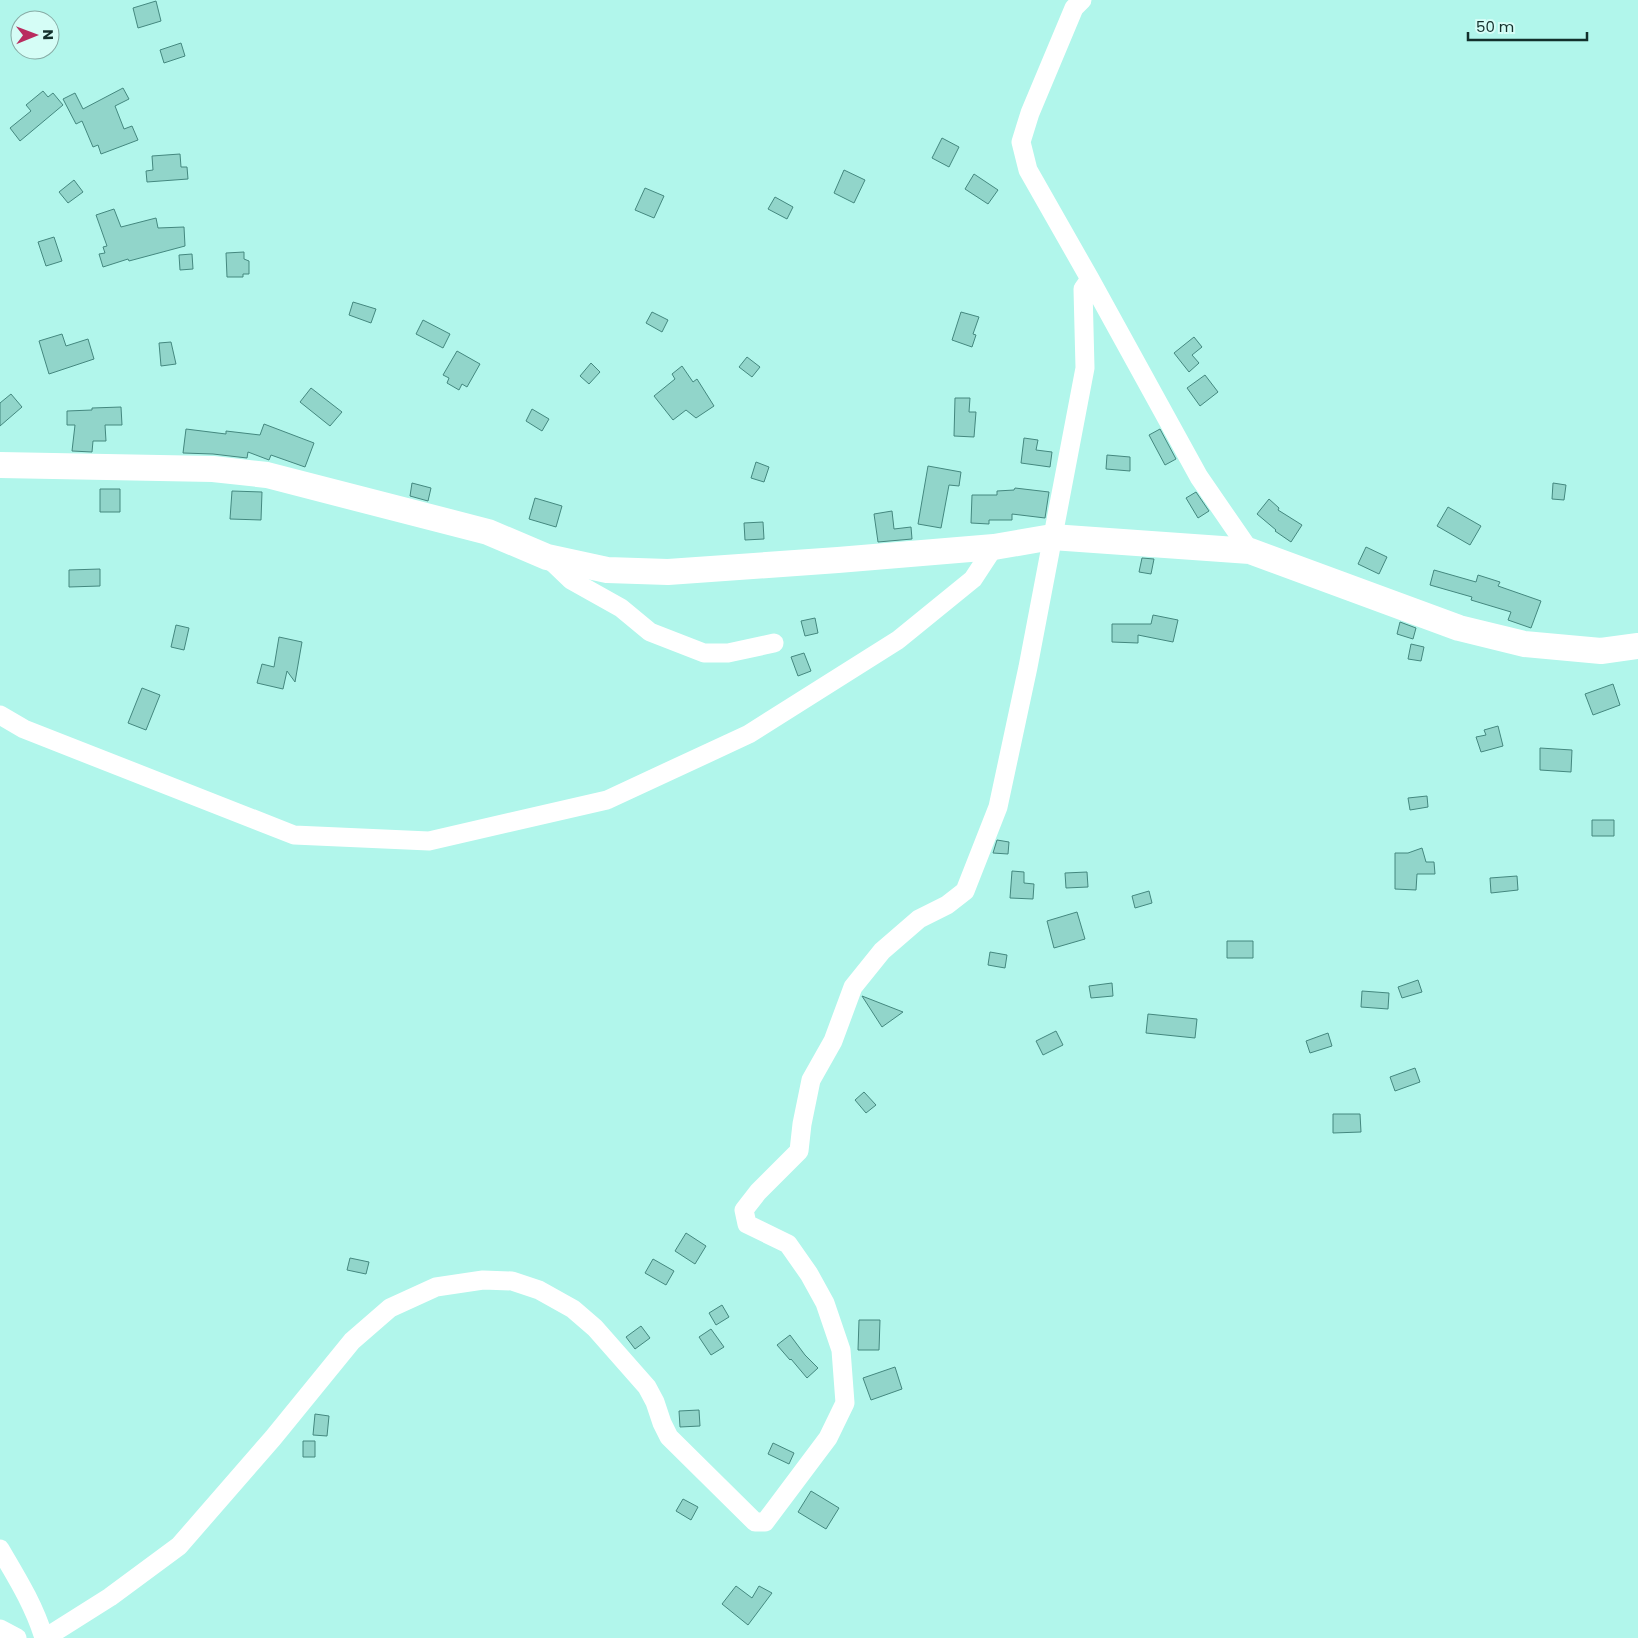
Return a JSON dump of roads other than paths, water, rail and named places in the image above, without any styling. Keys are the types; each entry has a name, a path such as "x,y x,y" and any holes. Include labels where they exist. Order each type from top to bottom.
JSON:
{"street":[{"path":"1082,0 1074,8 1030,113 1021,142 1028,170 1199,477 1250,551"},
{"path":"0,1549 24,1589 45,1638 110,1597 179,1546 225,1495 352,1341 390,1308 436,1287 483,1280 512,1281 539,1290 573,1309 595,1328 647,1387 669,1437 755,1522 765,1522 828,1438 845,1403 841,1350 825,1303 809,1274 788,1244 747,1224 744,1210 758,1192 800,1152 802,1124 811,1080 833,1041 853,988 882,951 919,919 947,905 965,891 998,807 1028,667 1085,368 1083,289 1090,279"},
{"path":"0,465 79,468 213,469 267,475 488,532 547,557 607,570 668,572 994,547 1052,537 1250,551 1459,628 1524,644 1601,651 1638,646"},
{"path":"0,715 24,729 294,835 429,841 607,800 749,734 898,640 973,579 994,547"},
{"path":"547,557 572,580 621,608 650,632 704,653 728,654 774,643"},
{"path":"0,1629 17,1638"}]}
